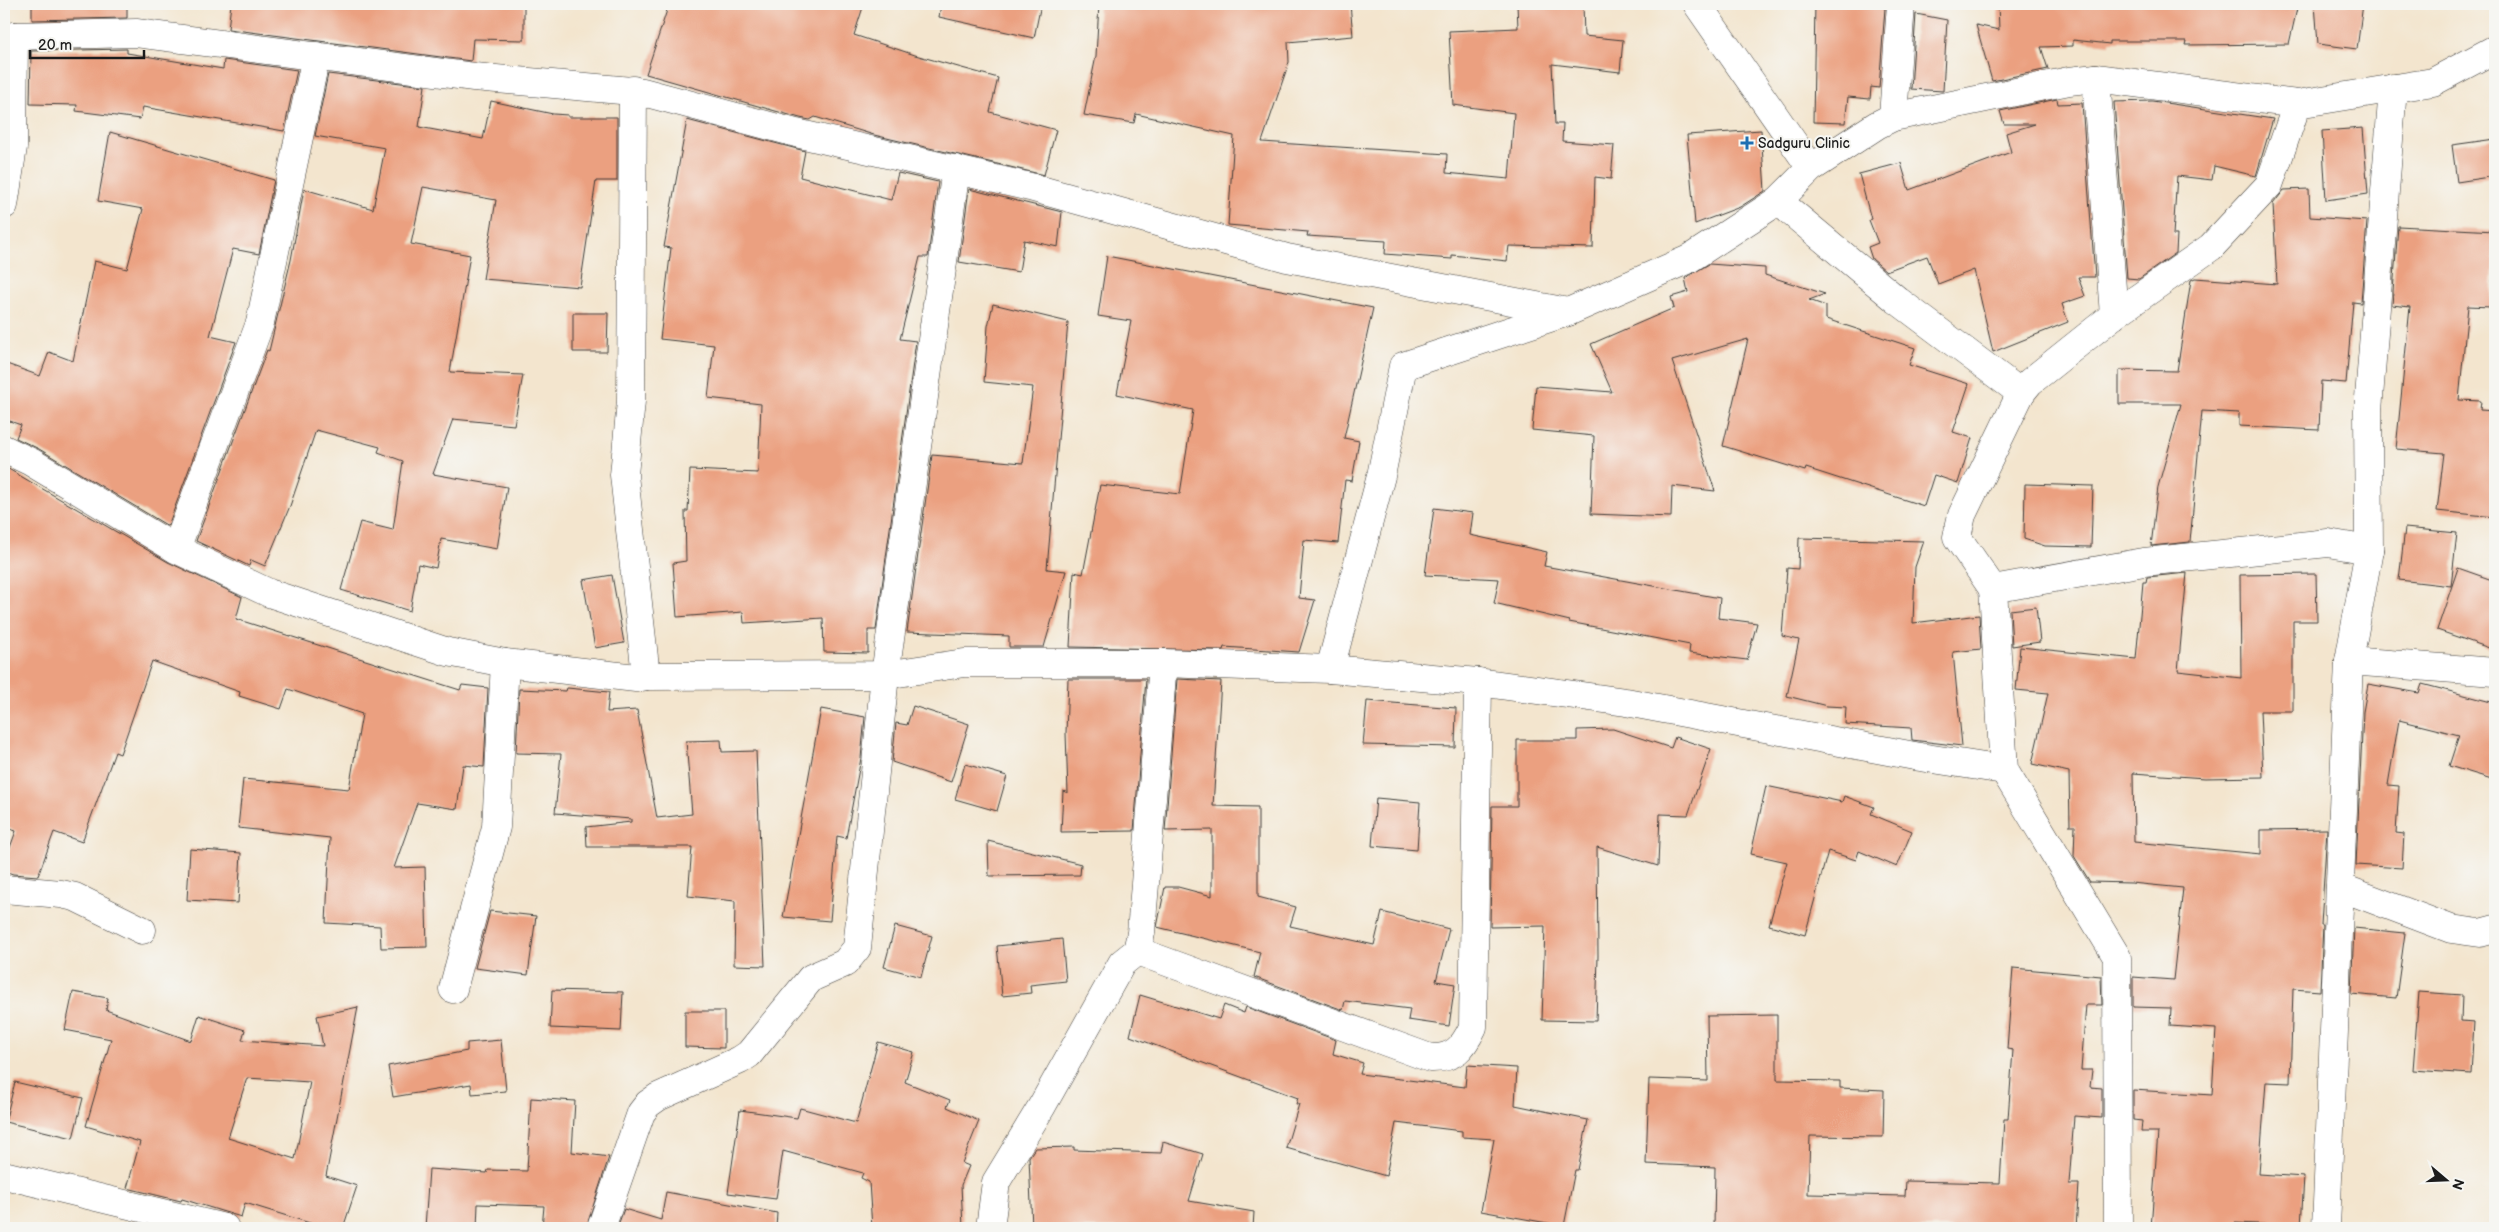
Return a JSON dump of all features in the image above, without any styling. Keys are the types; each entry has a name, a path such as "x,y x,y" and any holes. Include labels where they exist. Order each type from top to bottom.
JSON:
{"street":[{"path":"1697,4 1811,168"},
{"path":"1893,116 1901,4"},
{"path":"4,205 13,147 9,38 136,33 474,77 633,90 796,133 1038,189 1287,258 1568,312"},
{"path":"1330,669 1382,476 1403,366 1568,312 1689,259 1778,201 1811,168 1893,116 2069,81 2096,78 2297,104 2433,82 2495,49"},
{"path":"176,550 260,323 316,56"},
{"path":"2096,78 2114,315"},
{"path":"2326,1228 2349,661 2369,550 2368,411 2393,88"},
{"path":"633,90 631,401 624,475 646,676"},
{"path":"2118,1228 2117,957 2004,770 1993,590 1957,537 1958,530 1962,515 2021,393 2030,382 2114,315 2211,247 2269,186 2297,104"},
{"path":"601,1228 641,1113 648,1104 658,1097 740,1060 748,1054 778,1015 811,978 845,963 857,948 886,675 956,170"},
{"path":"1778,201 1897,300 2021,393"},
{"path":"4,449 31,462 176,550 269,593 448,652 505,663 636,678 646,676 886,675 964,663 1163,663 1330,669 1478,682 1626,702 1920,757 2004,770"},
{"path":"1993,590 2144,562 2328,543 2369,550"},
{"path":"2349,661 2495,672"},
{"path":"453,989 496,827 505,663"},
{"path":"990,1228 996,1182 1042,1106 1122,962 1137,951 1141,933 1163,663"},
{"path":"1137,951 1430,1058 1442,1059 1456,1054 1465,1043 1473,1027 1478,682"},
{"path":"2340,887 2451,929 2480,933 2495,929"},
{"path":"4,889 75,897 142,930"},
{"path":"4,1174 225,1228"}],"building":[{"path":"32,4 127,4 127,18 32,20"},
{"path":"231,4 524,4 524,40 473,39 471,61 228,29"},
{"path":"669,4 864,4 854,35 915,55 998,78 990,112 1056,130 1044,175 874,135 815,117 810,120 800,118 646,74"},
{"path":"941,4 1041,4 1034,38 939,17"},
{"path":"1099,4 1350,4 1353,36 1288,42 1289,62 1262,142 1447,154 1446,173 1509,179 1514,113 1453,105 1449,31 1518,28 1517,4 1583,4 1584,36 1623,40 1620,72 1552,64 1555,124 1563,124 1562,141 1614,145 1611,179 1595,177 1593,248 1509,246 1507,261 1452,255 1452,259 1385,254 1386,241 1307,236 1308,232 1228,225 1234,136 1136,114 1134,123 1084,115 1096,56"},
{"path":"1815,4 1866,4 1885,8 1879,88 1871,87 1870,99 1848,97 1845,123 1813,122"},
{"path":"1998,4 2298,4 2289,44 2185,45 2186,41 2110,41 2110,44 2073,40 2073,46 2041,47 2048,69 1992,81 1976,25 1999,30"},
{"path":"2315,4 2363,4 2357,49 2318,44"},
{"path":"1916,14 1947,20 1943,91 1911,89"},
{"path":"127,49 127,53 223,69 224,60 297,70 284,131 143,107 140,119 76,111 77,105 30,104 31,51"},
{"path":"328,74 425,86 419,127 483,139 491,101 553,114 568,115 568,117 617,117 617,181 596,181 580,287 483,279 496,200 423,187 411,244 470,255 450,372 523,375 514,425 453,419 433,474 507,487 497,549 441,539 436,568 418,564 410,611 341,590 360,522 393,530 403,461 378,452 380,447 316,430 290,506 265,566 251,560 249,566 196,541 267,350 269,351 291,260 304,189 373,209 385,148 315,136"},
{"path":"2057,99 2058,104 2082,103 2095,277 2078,277 2085,296 2062,304 2068,322 1993,352 1974,270 1938,284 1927,256 1886,271 1872,259 1868,247 1878,243 1869,220 1871,219 1859,174 1901,163 1909,190 2011,152 2006,133 2035,124 2004,124 2000,111"},
{"path":"2152,101 2273,119 2256,176 2214,166 2212,180 2177,176 2173,235 2177,235 2176,253 2139,279 2127,278 2114,102"},
{"path":"687,120 805,151 800,177 891,200 898,173 938,182 928,257 920,257 900,339 916,341 876,630 868,630 868,653 824,652 823,618 744,623 743,612 677,617 673,563 686,561 685,511 688,511 690,470 758,473 761,404 708,398 714,345 660,339 671,248 664,247"},
{"path":"2363,128 2368,194 2326,200 2322,131"},
{"path":"1761,130 1765,191 1740,207 1695,224 1687,135"},
{"path":"110,132 274,180 259,254 233,249 210,336 236,342 168,526 39,449 16,438 21,425 4,419 4,363 40,376 49,352 73,361 94,261 127,269 143,209 98,201"},
{"path":"2495,139 2495,176 2457,182 2452,145"},
{"path":"969,189 1062,212 1058,247 1024,240 1019,272 959,262"},
{"path":"2309,189 2310,217 2367,221 2361,303 2353,302 2346,383 2321,381 2319,430 2239,426 2239,413 2202,411 2190,542 2151,546 2158,487 2181,404 2119,404 2119,370 2177,371 2191,280 2195,278 2277,284 2273,204 2284,190"},
{"path":"2398,226 2495,231 2491,307 2468,306 2459,400 2481,401 2480,410 2495,411 2495,517 2437,511 2444,453 2396,449 2410,307 2392,305"},
{"path":"1107,256 1373,308 1344,438 1359,441 1352,481 1345,480 1338,543 1304,540 1299,598 1315,600 1299,652 1224,647 1223,650 1070,647 1074,572 1083,574 1100,485 1180,494 1193,410 1117,394 1131,321 1098,316"},
{"path":"1709,264 1765,268 1765,275 1825,294 1809,300 1826,306 1826,319 1915,348 1909,365 1969,384 1953,432 1972,438 1958,483 1934,475 1924,506 1806,468 1805,471 1723,446 1748,339 1672,361 1715,491 1672,486 1671,517 1591,514 1594,436 1532,430 1536,386 1612,392 1591,344 1674,308 1671,297 1688,292 1685,278"},
{"path":"993,304 1068,322 1047,569 1066,571 1044,647 1009,647 1009,636 907,632 932,455 1023,463 1033,387 984,382 988,326"},
{"path":"573,313 608,313 607,352 573,352"},
{"path":"5,467 168,562 242,597 236,619 460,690 462,685 488,688 484,767 463,765 457,809 417,803 394,868 425,867 427,947 381,948 380,926 326,923 330,838 238,828 243,779 349,789 362,714 288,689 281,709 239,696 240,692 152,661 120,754 115,752 82,842 54,832 38,876 13,874 4,871 4,864 16,831 4,827"},
{"path":"2025,484 2093,486 2091,547 2045,546 2024,539"},
{"path":"1434,508 1473,513 1470,535 1547,552 1544,566 1720,598 1718,618 1757,623 1747,660 1689,653 1690,645 1569,622 1494,603 1499,579 1425,575"},
{"path":"2405,528 2457,533 2451,586 2399,580"},
{"path":"1799,538 1924,541 1915,567 1913,623 1979,615 1981,649 1953,652 1962,746 1912,740 1911,728 1845,724 1846,707 1827,706 1787,696 1799,640 1782,636 1787,568 1798,569"},
{"path":"2458,568 2495,581 2495,650 2437,630"},
{"path":"2187,573 2178,671 2241,678 2240,575 2316,574 2317,621 2293,621 2293,711 2260,711 2263,777 2205,778 2133,773 2134,842 2261,854 2261,830 2327,829 2321,925 2323,925 2320,991 2293,989 2290,1083 2266,1082 2259,1174 2304,1177 2301,1226 2235,1223 2235,1228 2151,1228 2158,1132 2141,1132 2142,1121 2133,1120 2133,1090 2212,1095 2216,1029 2170,1026 2171,1008 2133,1007 2133,977 2173,980 2183,888 2131,883 2090,882 2074,856 2075,826 2070,826 2069,772 2032,764 2048,693 2016,690 2020,647 2136,659 2143,582 2146,582 2147,577"},
{"path":"612,575 624,643 595,648 583,580"},
{"path":"2036,607 2040,642 2012,646 2010,610"},
{"path":"1068,679 1146,679 1134,831 1061,832 1063,791 1068,793 1066,733"},
{"path":"1177,679 1221,681 1213,806 1258,807 1258,897 1296,907 1290,926 1374,945 1382,912 1449,929 1436,981 1455,984 1449,1026 1408,1020 1410,1009 1345,1001 1343,1010 1254,977 1260,952 1157,927 1165,887 1178,887 1212,896 1212,830 1165,831"},
{"path":"2368,684 2419,693 2422,684 2495,703 2495,780 2449,766 2459,735 2399,720 2388,785 2399,786 2396,833 2404,834 2402,868 2356,865 2363,712"},
{"path":"567,688 609,692 607,712 637,710 657,818 692,814 686,741 721,740 722,752 756,751 765,966 734,965 735,901 688,896 692,847 587,847 586,827 631,822 631,819 555,813 561,754 516,753 519,689 566,691"},
{"path":"1367,701 1456,708 1455,747 1363,745"},
{"path":"913,706 969,724 951,782 892,762 896,723 907,725"},
{"path":"821,709 865,717 861,758 846,838 837,836 830,921 783,917"},
{"path":"1613,729 1671,748 1675,737 1711,749 1688,815 1660,814 1658,866 1597,847 1598,956 1596,1021 1542,1020 1545,926 1490,927 1492,806 1517,806 1517,740 1577,740 1577,730"},
{"path":"965,764 1007,776 997,811 955,799"},
{"path":"1766,786 1842,802 1844,796 1874,807 1871,814 1912,831 1897,867 1859,851 1856,860 1828,851 1805,935 1769,925 1787,862 1751,854"},
{"path":"1376,798 1420,802 1417,850 1372,846"},
{"path":"988,841 1081,864 1080,875 989,876"},
{"path":"190,849 241,853 238,903 187,900"},
{"path":"490,911 536,916 528,975 475,968"},
{"path":"895,926 932,936 921,977 884,967"},
{"path":"2354,928 2405,933 2396,998 2351,994"},
{"path":"1062,939 1066,981 1030,985 1031,993 1002,996 997,946"},
{"path":"2013,968 2101,976 2102,1005 2086,1005 2081,1070 2092,1070 2090,1087 2102,1088 2102,1118 2074,1116 2069,1184 2079,1184 2076,1228 1714,1228 1715,1167 1646,1164 1649,1079 1708,1081 1707,1016 1777,1015 1777,1080 1840,1081 1840,1088 1884,1090 1883,1137 1810,1136 1808,1194 1905,1196 1906,1181 2000,1183 2004,1119 2008,1119 2013,1050 2007,1049"},
{"path":"552,990 623,992 621,1031 550,1028"},
{"path":"73,992 108,998 106,1010 191,1041 199,1015 245,1030 242,1040 323,1046 317,1016 358,1007 326,1176 357,1186 343,1228 326,1228 245,1203 241,1217 182,1199 181,1201 127,1188 140,1142 86,1126 111,1039 65,1030","holes":["247,1078 310,1082 295,1159 228,1138"]},
{"path":"2419,992 2462,995 2461,1021 2474,1022 2471,1074 2413,1070"},
{"path":"1140,995 1219,1019 1224,1005 1244,1013 1246,1007 1336,1040 1333,1054 1363,1063 1360,1074 1465,1087 1467,1065 1517,1068 1515,1105 1588,1120 1578,1170 1575,1170 1564,1226 1481,1211 1494,1139 1462,1137 1462,1131 1396,1123 1386,1176 1286,1148 1299,1104 1296,1104 1298,1098 1130,1036"},
{"path":"685,1011 724,1011 724,1048 685,1047"},
{"path":"501,1040 506,1091 472,1094 471,1084 393,1097 388,1066 467,1051 467,1043"},
{"path":"878,1042 914,1052 905,1082 950,1100 947,1107 979,1121 962,1163 969,1166 961,1185 963,1228 872,1228 869,1182 861,1178 863,1173 783,1151 776,1199 728,1193 740,1110 797,1118 800,1108 856,1123"},
{"path":"15,1082 83,1098 73,1138 5,1122"},
{"path":"531,1098 575,1101 572,1152 609,1157 586,1228 542,1228 544,1206 478,1204 477,1228 425,1228 429,1169 487,1173 488,1170 527,1171"},
{"path":"1163,1142 1203,1154 1189,1201 1254,1212 1253,1228 1032,1228 1029,1157 1035,1148 1074,1147 1074,1150 1161,1153"},
{"path":"666,1192 777,1213 776,1228 617,1228 624,1209 661,1220"}],"place":[{"name":"Sadguru Clinic","path":"1747,143"}]}
